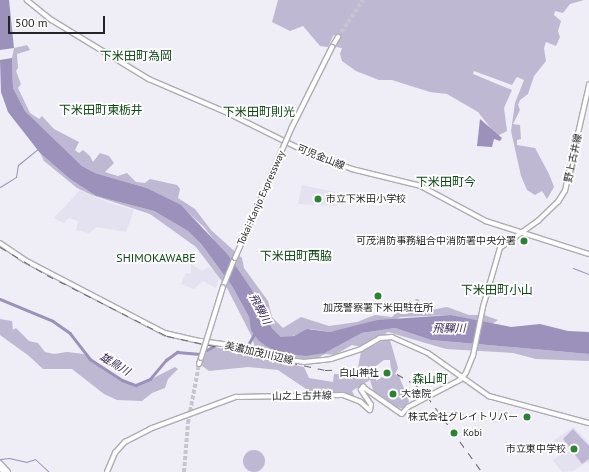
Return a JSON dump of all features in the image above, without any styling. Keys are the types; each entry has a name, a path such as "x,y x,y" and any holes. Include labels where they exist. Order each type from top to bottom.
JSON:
{"highway":[{"name":"Tokai-Kanjo Expressway","path":"199,364 212,318 236,257 291,129 338,37"},
{"path":"0,463 8,472"}],"main road":[{"name":"可児金山線","path":"26,0 52,20 149,78 228,113 315,156 352,169 421,186 440,194 478,218 523,234 589,254"},
{"name":"野上古井線","path":"463,378 474,351 500,248 523,234 558,202 565,191 589,84"},
{"name":"美濃加茂川辺線","path":"0,243 24,260 165,333 219,344 237,346 285,360 315,362 353,352 380,338 392,337 428,353 495,399 589,423"},
{"name":"山之上古井線","path":"107,472 115,453 125,442 150,429 236,397 343,395 359,401 370,410 371,405 361,390 365,387 402,414 408,407 450,387 463,378"}],"shaded area":[{"path":"278,0 584,0 570,4 563,13 555,11 554,15 561,21 558,31 560,37 556,46 546,42 544,48 546,61 534,76 528,94 520,100 518,105 520,110 513,124 520,125 521,139 517,140 517,145 535,148 549,174 554,187 547,199 542,191 535,195 527,190 521,176 511,131 515,103 524,80 517,77 512,85 474,71 473,74 512,90 504,108 507,131 497,136 478,112 447,94 430,92 392,80 379,80 356,71 342,61 340,54 342,48 336,47 340,38 337,34 333,36 328,47 320,46 303,26 290,31 272,22"},
{"path":"27,45 30,50 17,54 18,68 16,71 21,84 18,88 30,113 39,119 42,116 54,129 79,142 75,150 79,153 83,150 90,156 93,162 100,153 109,156 114,163 105,172 118,176 127,173 136,182 145,183 150,179 177,185 180,189 178,198 195,209 211,230 242,258 244,268 268,301 272,317 283,328 301,317 329,326 357,322 375,315 392,317 400,309 407,308 416,311 418,307 415,299 418,299 426,311 447,307 469,315 484,315 498,320 492,324 451,315 401,317 391,321 377,320 344,330 330,332 311,329 288,338 281,337 272,328 252,290 204,227 181,206 147,188 95,173 82,166 25,111 13,88 12,58 14,48"},
{"path":"40,153 70,179 96,196 154,211 188,231 202,245 232,286 249,317 252,330 325,353 362,333 395,328 431,340 589,354 589,361 536,359 513,353 446,349 388,332 362,347 352,345 335,355 325,354 314,360 296,361 256,350 251,335 227,288 196,247 150,214 92,195 77,188 44,161"},
{"name":"市立下米田小学校","path":"302,185 335,192 338,195 337,206 298,204"},
{"path":"80,190 107,202 134,210 126,232 97,227 89,233 76,230 78,221 69,218 64,223 54,218"},
{"path":"191,264 202,271 208,267 212,269 219,279 216,288 203,281 194,289 181,284 186,273 191,274"},
{"path":"0,319 12,321 13,330 16,328 29,341 38,343 45,352 54,354 67,352 84,354 125,383 140,385 175,367 178,369 168,379 165,388 152,393 142,401 117,400 104,394 72,369 43,369 29,356 0,335"},
{"path":"390,340 398,368 395,374 399,376 409,401 404,409 386,404 373,390 370,380 352,391 356,399 348,395 315,395 278,370 248,367 209,371 202,366 203,356 214,347 304,367 309,378 333,382 334,374 339,374 340,379 360,374 363,371 358,367 361,352 382,341","holes":["384,360 390,360 391,370 386,373 386,379 382,377 376,381 378,371 376,366"]},
{"path":"498,409 502,413 505,410 514,415 508,421 492,423 489,418"},
{"name":"市立東中学校","path":"574,427 589,444 589,465 587,462 573,471 562,472 553,460 561,454 553,441"},
{"path":"573,429 589,446 589,459 582,464 563,439"},
{"path":"254,450 262,453 265,461 262,469 254,472 246,469 243,461 246,453"}],"water":[{"path":"0,0 9,0 14,48 0,50"},
{"name":"飛驒川","path":"12,58 13,88 25,111 82,166 95,173 147,188 181,205 228,255 252,290 272,328 281,337 294,336 307,329 330,332 377,320 451,315 511,327 540,324 568,331 589,332 589,354 431,340 395,328 362,333 325,353 306,356 279,353 258,340 251,330 249,317 232,286 202,245 188,231 154,211 96,196 70,179 40,153 8,112 1,92 0,60"},
{"path":"480,119 502,138 500,141 494,139 492,147 477,146"}],"waterway":[{"path":"0,187 16,177 18,165 38,149"},
{"path":"573,268 589,274"},
{"name":"雄鳥川","path":"0,299 53,321 70,333 90,359 122,380 136,385 150,379 166,360 177,352 200,354 221,342 248,345 255,333"},
{"path":"0,459 9,458 26,462 35,459 49,472"}],"tunnel":[{"path":"338,37 363,0"},
{"path":"184,472 188,423 199,364"}],"railway":[{"path":"0,247 47,275 167,336 325,370 369,369"},
{"path":"397,374 416,385 427,396 482,472"}],"place":[{"name":"市立下米田小学校","path":"318,199"},
{"name":"可茂消防事務組合中消防署中央分署","path":"524,241"},
{"name":"加茂警察署下米田駐在所","path":"378,296"},
{"name":"白山神社","path":"387,373"},
{"name":"大徳院","path":"393,394"},
{"name":"株式会社グレイトリバー","path":"527,417"},
{"name":"Kobi","path":"454,433"},
{"name":"市立東中学校","path":"574,449"}],"district":[{"name":"下米田町為岡","path":"136,56"},
{"name":"下米田町東栃井","path":"101,110"},
{"name":"下米田町則光","path":"259,112"},
{"name":"下米田町今","path":"446,182"},
{"name":"下米田町西脇","path":"296,256"},
{"name":"SHIMOKAWABE","path":"156,258"},
{"name":"下米田町小山","path":"497,290"},
{"name":"森山町","path":"430,379"}],"water label":[{"name":"飛騨川","path":"260,309"}]}
